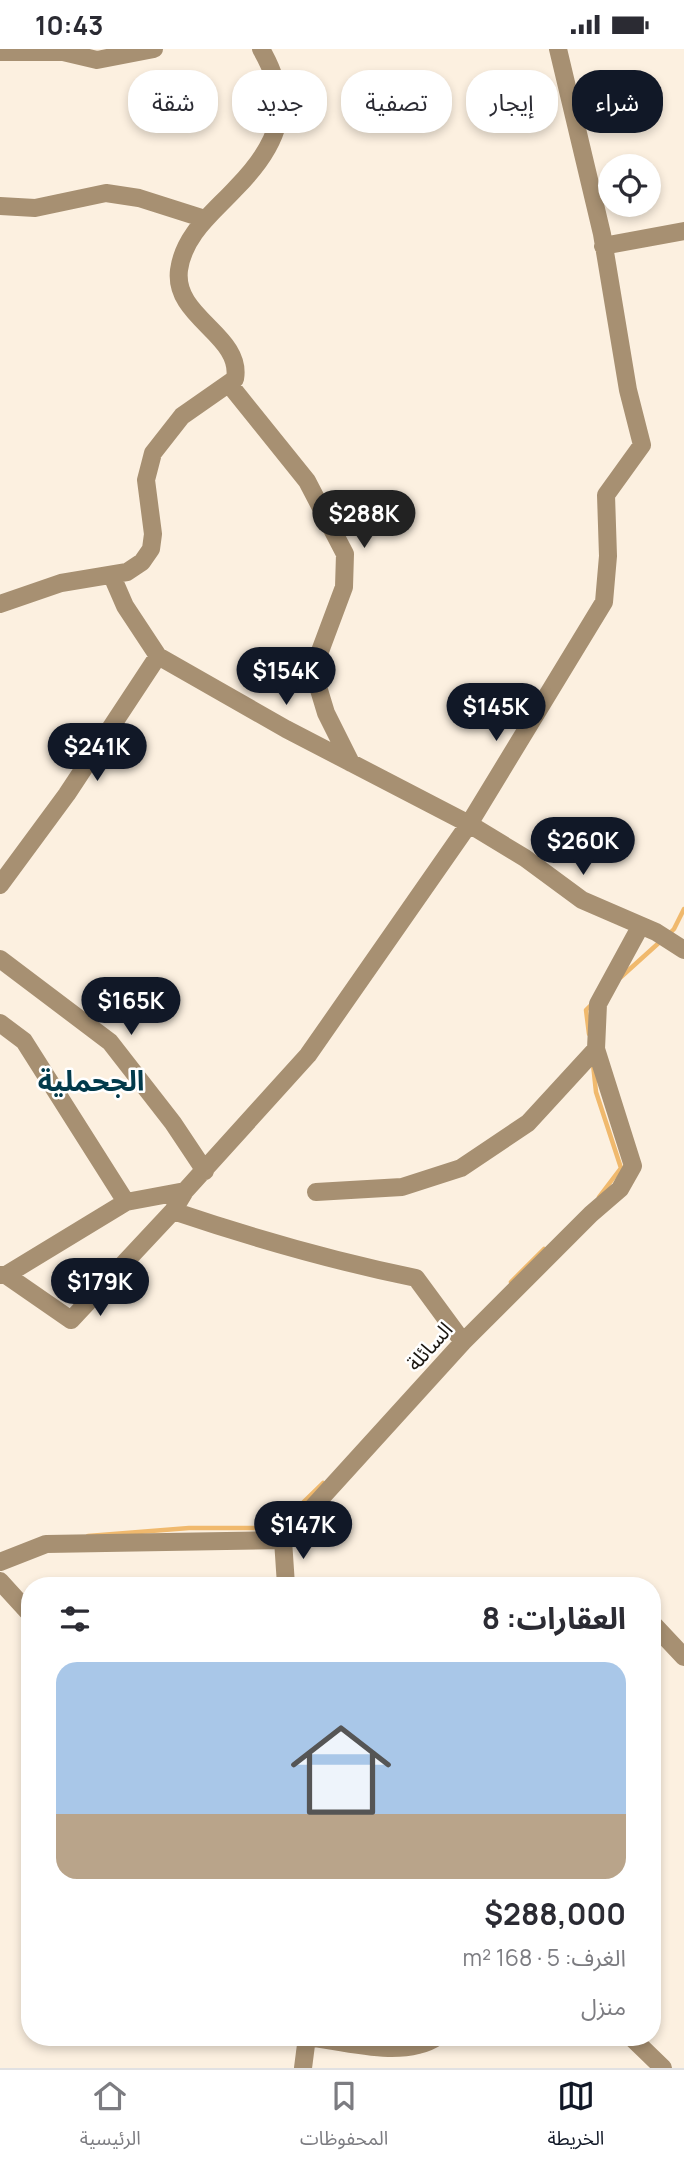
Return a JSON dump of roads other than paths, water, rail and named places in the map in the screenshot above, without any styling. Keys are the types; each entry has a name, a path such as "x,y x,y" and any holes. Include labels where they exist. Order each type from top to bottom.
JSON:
{"street":[{"path":"0,52 63,52 97,60 154,49"},
{"path":"0,604 61,583 127,572 142,562 151,549 153,534 146,481 153,453 182,416 235,379 237,367 234,355 205,326 180,288 179,272 195,229 237,187 272,142 281,112 278,87 261,49"},
{"path":"185,1191 126,1202 3,1275 72,1320 173,1211 185,1191 308,1055 469,824 604,602 608,556 606,495 642,445 628,390 603,246 558,49"},
{"path":"0,206 36,208 106,193 139,198 205,219"},
{"path":"603,246 684,231"},
{"path":"229,384 307,481 345,554 344,587 313,670 326,713 351,763"},
{"path":"112,576 125,606 158,656 351,763 469,824 525,858 582,900 656,932 684,950"},
{"path":"0,885 67,794 158,656"},
{"name":"السائلة","path":"283,1540 463,1342 591,1214 620,1189 633,1166 596,1049 598,1004 640,927"},
{"path":"0,959 110,1042 173,1123 205,1171"},
{"path":"0,1023 24,1041 126,1202"},
{"path":"316,1192 402,1187 461,1168 528,1123 596,1049"},
{"path":"173,1211 337,1262 416,1279 463,1342"},
{"path":"0,1562 46,1544 283,1540 285,1577"},
{"path":"0,1581 21,1604"},
{"path":"661,1633 684,1657"},
{"path":"303,2068 306,2046"},
{"path":"376,2046 399,2049 413,2046"},
{"path":"640,2046 663,2068"}],"waterway":[{"path":"668,935 684,909"},
{"path":"621,977 662,940"},
{"path":"589,1034 586,1010 592,1004"},
{"path":"593,1064 596,1092 621,1168 599,1197"},
{"path":"511,1282 544,1249"},
{"path":"88,1536 189,1528 277,1528 323,1483"}],"district":[{"name":"الجحملية","path":"91,1080"}]}
